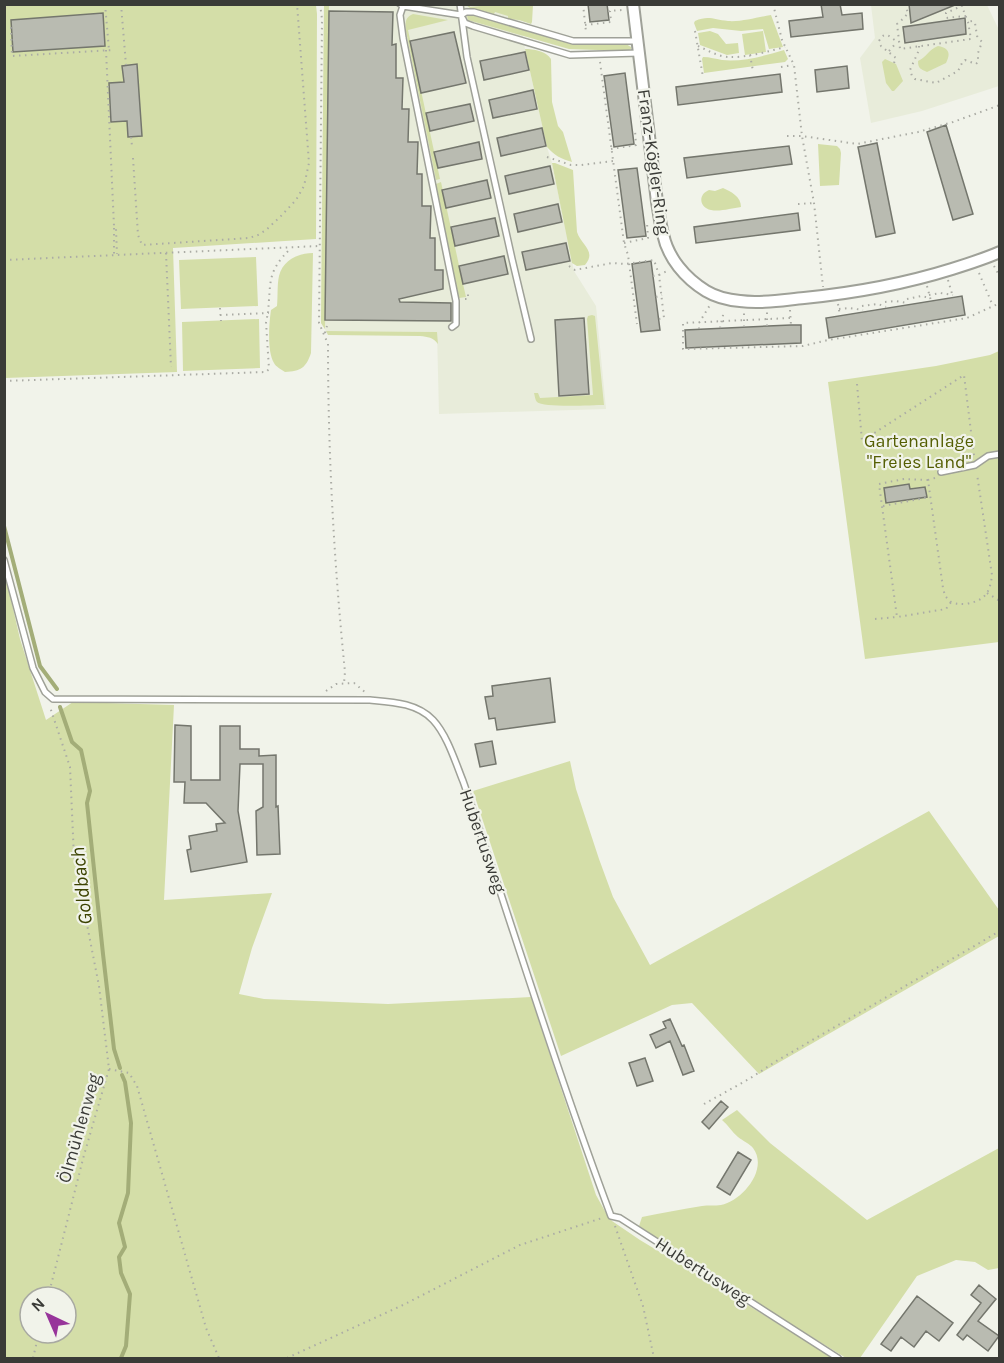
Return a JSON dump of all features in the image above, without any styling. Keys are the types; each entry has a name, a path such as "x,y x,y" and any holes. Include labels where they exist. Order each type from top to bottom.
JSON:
{"street":[{"name":"Franz-Kögler-Ring","path":"633,6 657,202 664,240 678,265 690,280 715,296 727,299 745,302 790,300 906,282 974,262 999,252"}],"lane":[{"path":"460,4 467,57 531,339"},
{"path":"452,327 455,326 457,320 456,301 402,38 400,15 402,5 461,15 474,12 573,41 638,41"},
{"path":"461,15 465,23 473,26 570,55 639,53"},
{"path":"941,472 975,465 988,456 999,454"},
{"path":"4,560 33,668 45,692"},
{"name":"Hubertusweg","path":"45,692 53,699 370,700 395,702 412,706 426,713 435,722 452,751 611,1216 620,1218 838,1359"}],"path":[{"path":"105,4 110,50 116,255"},
{"path":"121,4 126,65"},
{"path":"133,158 138,235 142,245 249,238 266,230 280,217 302,191 309,163 297,4"},
{"path":"320,4 322,31 319,323 328,344 332,489 344,683"},
{"path":"583,4 587,41"},
{"path":"773,4 782,40 794,65 802,136 814,203 824,296"},
{"path":"905,4 908,13 897,24 900,49 971,39 977,36"},
{"path":"966,4 946,13 946,18 966,16"},
{"path":"962,5 971,39"},
{"path":"585,26 611,22 609,11 633,6"},
{"path":"919,46 910,67 910,74 915,79 936,83 960,69 964,61 977,64 982,42 977,36 975,23 968,22"},
{"path":"4,28 10,28 12,56 110,50"},
{"path":"695,31 703,76"},
{"path":"894,63 896,58 880,45 880,38 888,35 898,42"},
{"path":"889,52 898,42"},
{"path":"698,46 731,58 785,47"},
{"path":"750,55 753,70"},
{"path":"600,62 637,324"},
{"path":"781,67 794,65"},
{"path":"787,136 857,144 918,132 999,105"},
{"path":"611,149 636,145 635,130"},
{"path":"131,137 132,146"},
{"path":"547,157 571,165 613,161"},
{"path":"798,204 814,203"},
{"path":"624,243 648,238 647,223"},
{"path":"4,260 319,246"},
{"path":"4,381 266,372 269,369 266,322 270,279 277,262 292,248"},
{"path":"165,253 171,367"},
{"path":"569,267 575,270 612,263 629,264 654,260 659,275 664,318 659,319"},
{"path":"974,262 993,306"},
{"path":"653,276 678,265"},
{"path":"885,302 908,301 921,296 930,298 940,293 953,296 946,271"},
{"path":"925,277 930,298"},
{"path":"656,297 662,295"},
{"path":"699,329 699,323 715,296"},
{"path":"720,328 727,299"},
{"path":"790,300 790,325"},
{"path":"744,327 745,302"},
{"path":"790,318 683,323 683,349 803,346 968,318 999,303"},
{"path":"862,306 878,304 886,307"},
{"path":"220,308 221,321"},
{"path":"839,309 863,310"},
{"path":"220,315 268,313"},
{"path":"325,336 327,326"},
{"path":"857,384 862,441 964,375 992,575 991,585 982,599 972,603 956,604 945,596 928,480"},
{"path":"897,617 879,484 903,479 934,479 941,472"},
{"path":"883,506 930,497"},
{"path":"987,593 999,601"},
{"path":"875,619 946,609 951,602"},
{"path":"319,699 336,684 354,683 370,700"},
{"name":"Ölmühlenweg","path":"45,692 70,766 74,858 99,986 109,1069 84,1155 51,1285"},
{"path":"704,1104 999,932"},
{"path":"109,1069 129,1073 137,1086 206,1328 219,1359"},
{"path":"287,1359 403,1305 520,1245 611,1216 643,1306 654,1359"}],"shaded area":[{"path":"324,5 517,5 574,271 596,306 606,409 439,414 437,332 326,331 321,323"},
{"path":"871,5 987,5 999,30 999,86 922,111 871,123 860,58 875,38"}],"green space":[{"path":"329,4 325,329 321,323 324,5"},
{"path":"4,5 316,5 316,239 173,248 177,372 5,378"},
{"path":"466,5 470,7 533,5 532,22 531,24 508,19 508,16 470,8"},
{"path":"413,14 448,20 408,30 440,179 436,180 406,31 406,21"},
{"path":"471,15 571,44 626,44 631,49 627,51 569,49 468,20 467,16"},
{"path":"771,15 783,47 769,49 763,29 741,31 713,28 697,31 694,23 704,18 733,21"},
{"path":"710,31 718,34 726,44 738,43 739,53 727,55 700,45 698,33"},
{"path":"763,31 766,52 745,55 742,34"},
{"path":"938,46 945,48 948,52 946,63 927,72 920,68 918,61"},
{"path":"525,49 543,52 551,59 552,102 558,126 563,132 572,162 564,160 547,147"},
{"path":"784,50 788,59 785,62 704,73 703,57 738,60"},
{"path":"885,59 896,64 903,81 894,91 886,83 882,62"},
{"path":"818,144 837,146 840,149 839,185 820,186"},
{"path":"552,163 573,170 577,232 589,252 585,265 577,266 572,263"},
{"path":"441,182 466,297 459,298 436,184"},
{"path":"723,188 737,197 741,207 718,211 704,207 701,198 705,192"},
{"path":"313,253 311,353 302,368 285,372 275,364 269,345 271,310 277,306 278,279 281,270 292,258"},
{"path":"256,257 258,306 181,309 179,260"},
{"path":"592,315 595,316 604,405 558,406 537,402 534,393 538,393 540,398 593,395 587,319"},
{"path":"259,319 260,368 183,371 182,322"},
{"path":"326,331 437,332 438,344 428,337 420,336 328,335"},
{"name":"Gartenanlage \"Freies Land\"","path":"999,351 999,642 865,659 828,382 936,366 990,355"},
{"path":"4,569 20,639 46,720 73,702 174,705 164,900 272,893 252,948 239,994 264,999 388,1004 531,997 596,1195 612,1221 834,1358 5,1358"},
{"path":"570,761 576,789 613,897 650,965 929,811 999,910 999,936 759,1074 692,1003 672,1005 561,1056 473,791"},
{"path":"737,1110 770,1143 867,1220 999,1148 999,1268 988,1270 975,1262 956,1260 917,1276 860,1358 846,1358 639,1226 642,1217 702,1206 721,1205 745,1191 755,1174 758,1165 757,1156 752,1147 738,1137 722,1120"}],"building":[{"path":"588,4 607,4 609,20 590,22"},
{"path":"821,4 840,4 842,15 862,13 863,29 791,37 789,21 823,17"},
{"path":"909,4 955,4 955,5 911,23"},
{"path":"329,11 393,12 392,45 396,44 396,78 403,78 402,109 409,109 408,142 418,142 417,174 422,174 422,206 431,206 430,238 435,238 435,270 443,270 443,289 399,299 400,302 451,303 451,321 325,320"},
{"path":"103,13 105,46 13,52 11,20"},
{"path":"965,18 966,34 905,43 903,27"},
{"path":"454,32 466,83 421,93 410,41"},
{"path":"525,52 529,70 484,80 480,61"},
{"path":"137,64 142,136 128,137 127,121 111,122 109,83 124,82 122,66"},
{"path":"847,66 849,88 817,92 815,70"},
{"path":"625,73 634,144 614,147 604,76"},
{"path":"780,74 782,92 678,105 676,87"},
{"path":"533,90 537,109 493,118 489,100"},
{"path":"470,104 474,121 430,131 426,113"},
{"path":"946,125 973,214 953,220 927,132"},
{"path":"542,128 546,146 501,156 497,138"},
{"path":"479,142 482,159 438,168 434,152"},
{"path":"877,143 895,233 876,237 858,147"},
{"path":"789,146 792,164 687,178 684,158"},
{"path":"550,166 554,184 509,194 505,176"},
{"path":"637,168 646,236 627,238 618,170"},
{"path":"487,180 491,198 446,208 442,190"},
{"path":"558,204 562,222 518,232 514,214"},
{"path":"798,213 800,230 696,243 694,227"},
{"path":"495,218 499,236 455,246 451,227"},
{"path":"566,243 570,261 526,270 522,252"},
{"path":"504,256 508,274 463,284 459,266"},
{"path":"651,261 660,330 641,332 632,264"},
{"path":"962,296 965,315 829,338 826,318"},
{"path":"584,318 589,394 559,396 555,320"},
{"path":"801,325 801,343 686,348 685,330"},
{"path":"909,484 910,489 925,487 927,497 886,503 884,488"},
{"path":"550,678 555,722 497,730 495,718 489,719 485,697 493,696 492,686"},
{"path":"175,725 191,726 191,780 220,780 220,726 240,726 240,749 259,749 259,756 276,755 276,807 278,806 280,854 257,855 256,811 263,807 263,764 240,764 238,811 247,862 191,872 187,850 191,849 189,836 217,831 216,824 225,823 206,803 184,803 185,782 174,782"},
{"path":"492,741 496,764 480,767 475,744"},
{"path":"670,1019 682,1046 684,1045 694,1071 683,1075 670,1041 656,1048 650,1035 666,1028 663,1022"},
{"path":"645,1058 653,1081 637,1086 629,1063"},
{"path":"721,1101 728,1107 709,1129 702,1122"},
{"path":"738,1152 751,1160 730,1195 717,1187"},
{"path":"979,1285 996,1299 978,1321 999,1336 988,1351 967,1335 963,1340 957,1335 981,1303 971,1295"},
{"path":"917,1296 953,1323 939,1341 926,1331 914,1347 901,1337 891,1351 881,1344"}],"waterway":[{"name":"Goldbach","path":"4,526 40,666 57,689"},
{"name":"Goldbach","path":"60,707 72,742 81,750 90,791 87,803 103,954 114,1049 120,1068"},
{"name":"Goldbach","path":"121,1358 126,1346 130,1294 121,1273 119,1257 125,1247 119,1223 128,1193 131,1123 122,1075"}]}
